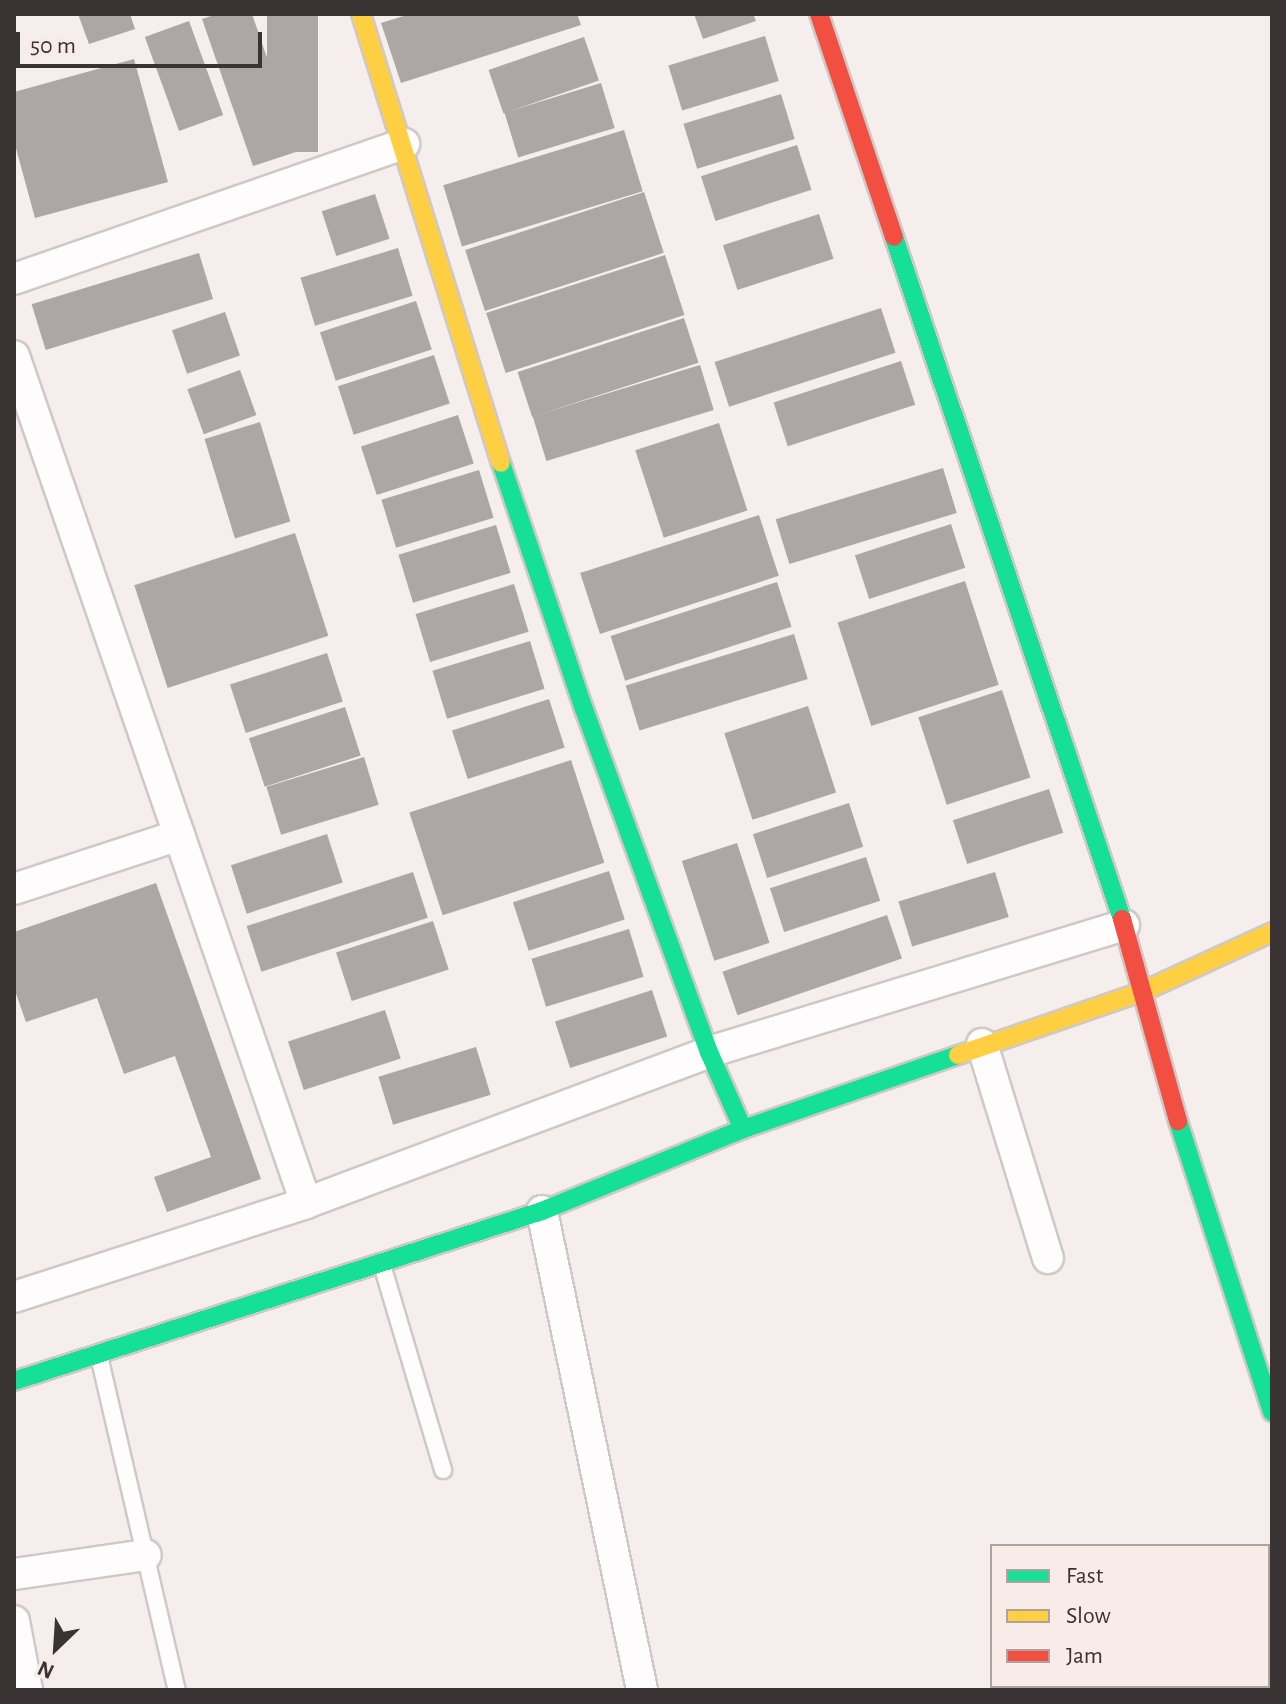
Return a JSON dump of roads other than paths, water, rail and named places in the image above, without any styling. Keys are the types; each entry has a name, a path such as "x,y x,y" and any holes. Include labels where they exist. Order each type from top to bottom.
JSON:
{"street":[{"path":"361,14 540,579 709,1052 743,1129"},
{"path":"819,14 1124,925 1196,1186 1270,1398"},
{"path":"14,279 404,144"},
{"path":"14,356 306,1203"},
{"path":"14,889 179,835"},
{"path":"14,1297 306,1203 709,1052 1124,925"},
{"path":"14,1381 99,1356 381,1259 542,1211 743,1129 982,1044 1144,991 1272,932"},
{"path":"982,1044 1048,1258"},
{"path":"542,1211 642,1690"},
{"path":"14,1574 146,1555"},
{"path":"14,1621 27,1690"}],"lane":[{"path":"381,1259 443,1470"},
{"path":"99,1356 177,1690"}]}
